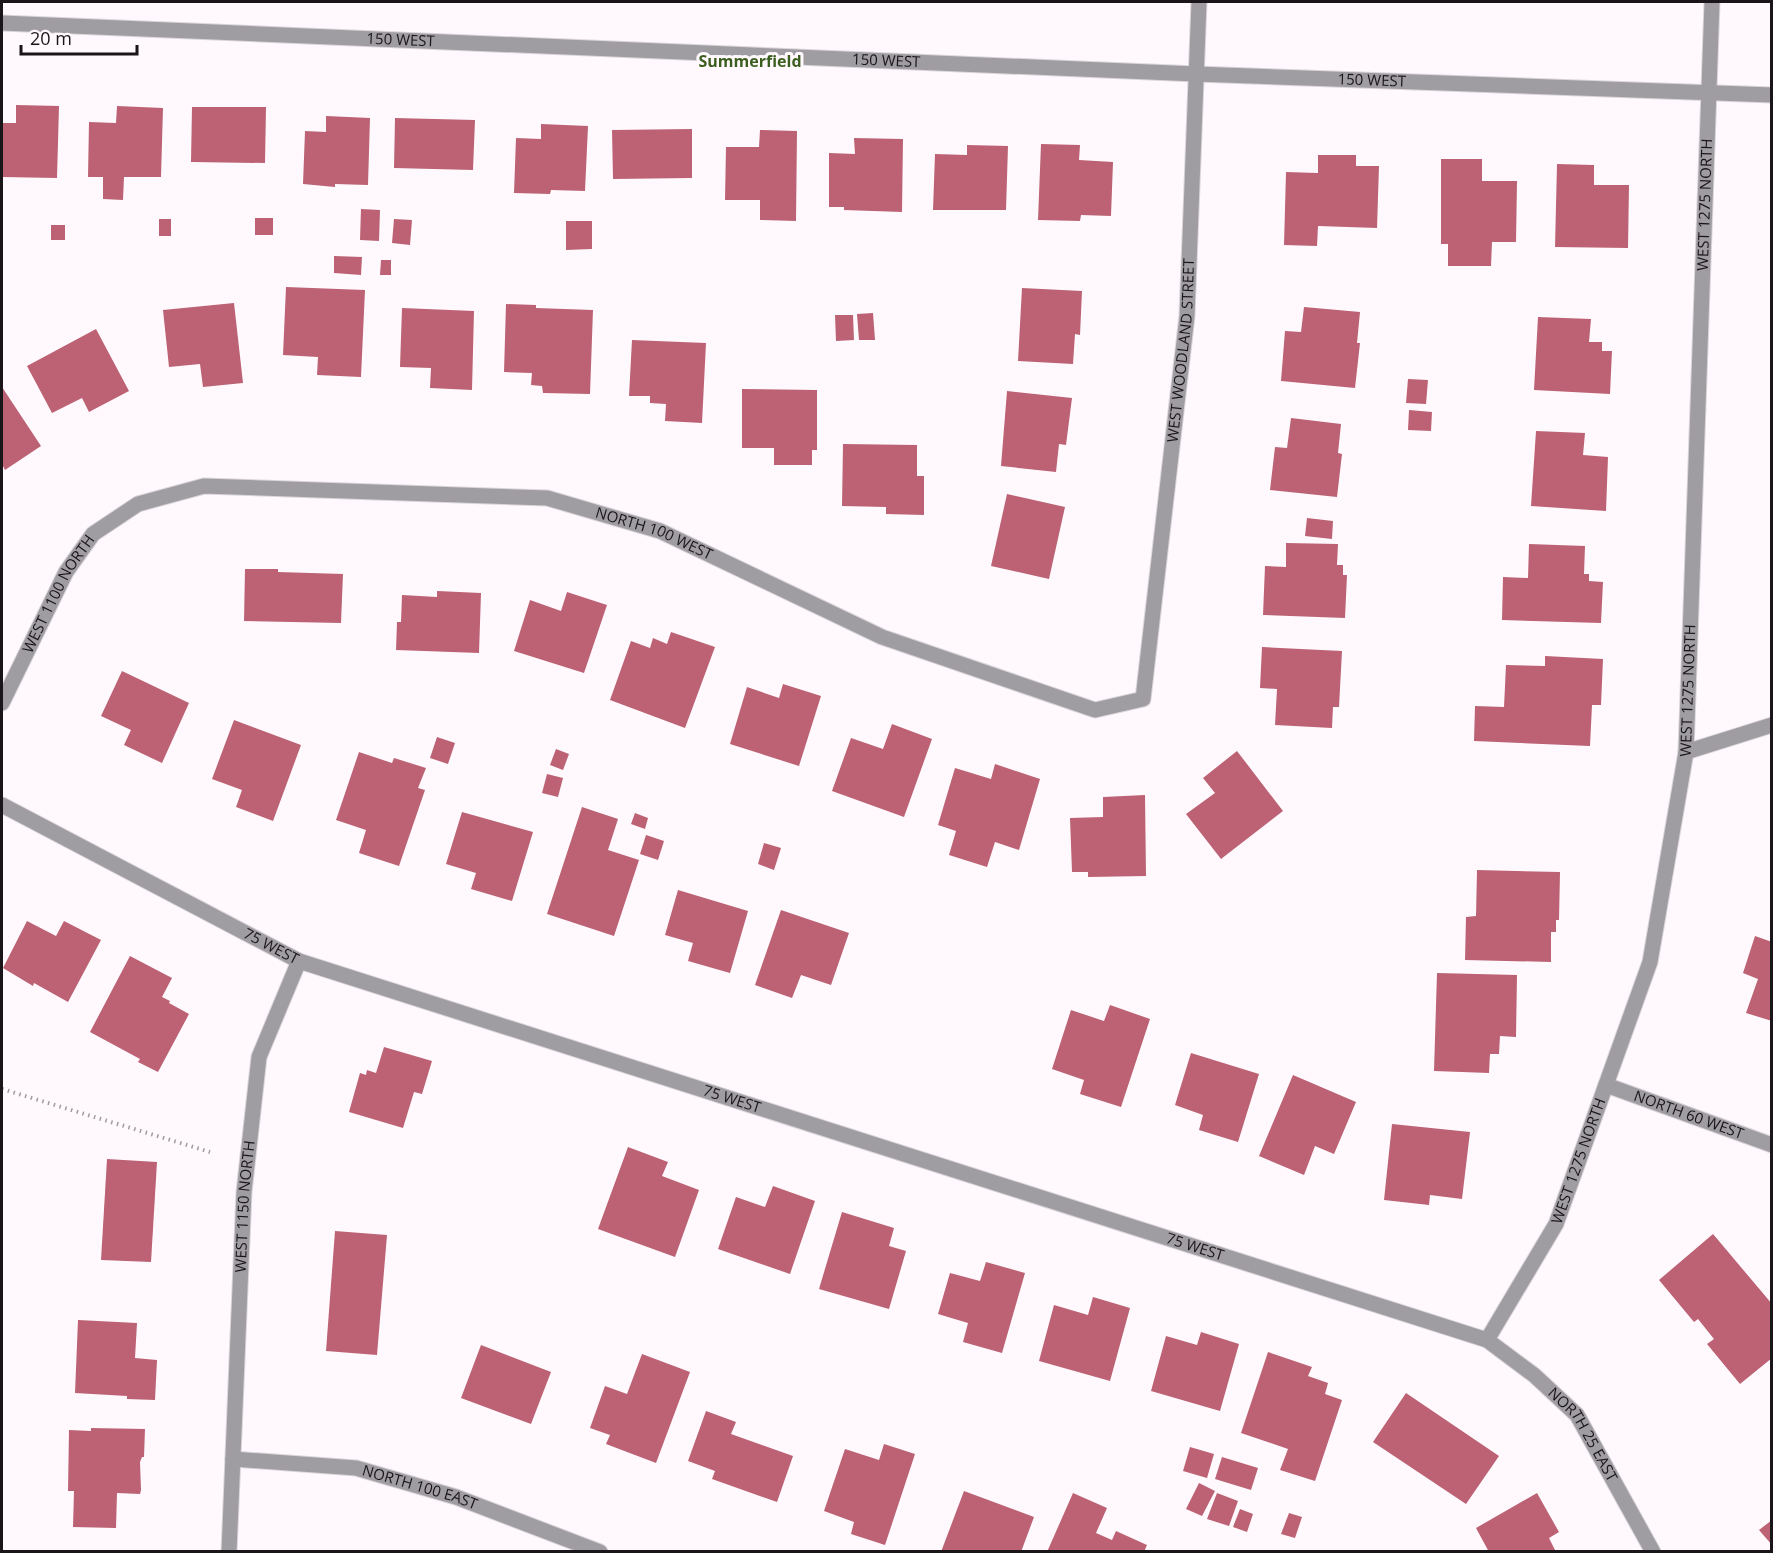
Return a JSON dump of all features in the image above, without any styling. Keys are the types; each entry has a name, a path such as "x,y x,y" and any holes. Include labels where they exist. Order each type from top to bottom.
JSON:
{"street":[{"name":"WEST WOODLAND STREET","path":"1143,699 1187,316 1199,2"},
{"name":"WEST 1275 NORTH","path":"1487,1340 1556,1224 1650,962 1686,752 1712,2"},
{"name":"150 WEST","path":"2,23 1196,74 1772,95"},
{"name":"NORTH 100 WEST","path":"138,504 204,486 547,498 660,531 882,638 1095,710 1143,699"},
{"name":"WEST 1100 NORTH","path":"2,703 66,572 93,534 138,504"},
{"path":"1686,752 1772,724"},
{"name":"75 WEST","path":"2,805 299,962 1487,1340"},
{"name":"WEST 1150 NORTH","path":"229,1551 244,1192 259,1057 299,962"},
{"name":"NORTH 60 WEST","path":"1606,1085 1772,1145"},
{"name":"NORTH 25 EAST","path":"1487,1340 1534,1375 1577,1415 1653,1551"},
{"name":"NORTH 100 EAST","path":"233,1459 356,1468 456,1497 600,1551"}],"path":[{"path":"2,1089 210,1152"}],"building":[{"path":"16,105 59,106 57,178 2,177 2,123 16,123"},
{"path":"117,106 163,108 161,177 124,177 123,200 103,199 103,177 88,177 89,122 116,123"},
{"path":"192,107 266,107 265,163 191,162"},
{"path":"326,116 370,118 368,185 335,184 335,187 303,184 305,131 326,132"},
{"path":"395,118 475,120 473,170 394,168"},
{"path":"541,124 588,126 585,191 551,190 550,194 514,193 516,138 541,139"},
{"path":"692,129 692,178 613,179 612,130"},
{"path":"760,130 797,131 796,221 760,220 760,200 725,200 726,147 759,147"},
{"path":"854,138 903,139 902,212 844,210 844,207 829,207 829,153 855,154"},
{"path":"1041,144 1080,145 1079,160 1113,162 1111,216 1081,215 1080,221 1038,220"},
{"path":"967,145 1008,146 1006,210 933,210 935,154 967,155"},
{"path":"1318,155 1356,155 1356,166 1379,166 1377,228 1318,226 1317,246 1284,245 1286,172 1318,173"},
{"path":"1441,159 1482,159 1482,181 1517,181 1516,242 1492,242 1491,266 1448,266 1448,244 1441,244"},
{"path":"1557,164 1594,165 1594,185 1629,185 1628,248 1555,247"},
{"path":"361,209 380,210 379,241 360,240"},
{"path":"255,218 273,218 273,235 255,235"},
{"path":"159,219 171,219 171,236 159,236"},
{"path":"394,219 412,220 410,245 392,243"},
{"path":"566,221 592,221 592,249 566,250"},
{"path":"51,225 65,225 65,240 51,240"},
{"path":"334,256 362,257 361,275 334,273"},
{"path":"381,260 391,260 391,275 380,275"},
{"path":"286,287 365,290 361,377 317,375 318,357 283,355"},
{"path":"1022,288 1082,291 1080,335 1075,334 1073,364 1018,361"},
{"path":"234,303 243,383 203,387 200,364 169,367 163,310"},
{"path":"506,304 536,305 536,308 593,310 590,394 543,393 542,386 531,385 532,373 504,372"},
{"path":"1304,307 1360,312 1357,343 1360,343 1355,388 1281,381 1285,331 1301,332"},
{"path":"402,308 474,311 472,390 430,388 431,368 400,367"},
{"path":"873,313 875,340 859,340 857,314"},
{"path":"835,315 853,315 854,340 836,341"},
{"path":"1538,317 1591,319 1589,342 1602,342 1602,351 1612,351 1610,394 1534,390"},
{"path":"96,329 129,391 89,412 82,398 52,413 27,366"},
{"path":"632,340 706,343 702,423 665,421 666,404 650,403 650,396 629,396"},
{"path":"1408,379 1428,380 1426,404 1406,403"},
{"path":"2,387 41,446 5,470 2,464"},
{"path":"742,389 817,390 817,450 812,450 812,465 774,465 774,448 742,448"},
{"path":"1007,391 1072,398 1066,445 1059,444 1056,472 1001,466"},
{"path":"1409,410 1432,412 1431,431 1408,430"},
{"path":"1291,418 1341,424 1338,453 1342,454 1337,497 1270,490 1275,447 1287,448"},
{"path":"1536,431 1585,433 1583,455 1608,457 1606,511 1531,506"},
{"path":"843,444 917,445 917,476 924,476 924,515 886,514 886,507 842,506"},
{"path":"1007,494 1065,507 1049,579 991,566"},
{"path":"1307,518 1333,521 1332,539 1305,536"},
{"path":"1286,543 1338,544 1337,565 1343,565 1343,575 1347,575 1345,618 1263,615 1265,566 1286,567"},
{"path":"1529,544 1585,546 1584,574 1589,574 1589,581 1603,582 1601,623 1502,620 1503,577 1528,578"},
{"path":"245,569 343,574 341,623 244,621"},
{"path":"437,591 481,593 479,653 396,650 397,622 401,622 402,595 437,597"},
{"path":"567,592 607,605 584,673 514,651 530,600 561,611"},
{"path":"671,632 715,647 685,728 610,700 631,641 650,648 653,638 667,644"},
{"path":"1262,647 1342,651 1339,707 1333,707 1332,728 1275,725 1277,689 1260,688"},
{"path":"1545,656 1603,659 1601,705 1592,705 1590,746 1474,741 1475,706 1504,707 1506,665 1545,666"},
{"path":"122,671 189,703 162,763 124,745 131,730 101,716"},
{"path":"783,684 821,696 799,766 730,744 747,687 779,698"},
{"path":"234,720 301,745 273,821 236,807 242,790 212,779"},
{"path":"892,724 932,739 904,817 832,791 851,738 883,749"},
{"path":"437,737 455,743 448,764 430,758"},
{"path":"556,749 569,754 563,770 550,765"},
{"path":"1237,751 1283,811 1221,859 1186,814 1215,793 1203,778"},
{"path":"359,752 392,763 394,758 426,768 418,788 425,790 399,866 359,853 366,830 336,820"},
{"path":"995,764 1040,779 1019,850 995,842 987,867 949,855 956,831 938,825 955,768 991,779"},
{"path":"547,774 563,778 558,797 542,793"},
{"path":"1145,795 1146,876 1088,877 1088,872 1072,872 1070,818 1103,817 1103,797"},
{"path":"582,807 618,819 608,850 639,860 614,936 547,914"},
{"path":"462,812 533,832 512,901 471,889 476,873 446,864"},
{"path":"635,813 648,818 645,829 631,824"},
{"path":"646,835 664,841 658,860 640,854"},
{"path":"764,843 781,848 774,870 758,864"},
{"path":"1477,870 1560,872 1559,920 1556,920 1556,932 1551,932 1551,962 1465,960 1466,917 1476,916"},
{"path":"678,890 748,911 730,973 688,961 693,943 665,935"},
{"path":"781,910 849,933 831,985 801,975 792,998 755,985"},
{"path":"27,921 56,936 64,921 101,940 68,1002 34,983 33,986 3,968"},
{"path":"1755,936 1772,942 1772,1021 1746,1013 1758,979 1743,973"},
{"path":"130,956 172,978 162,997 189,1014 158,1072 138,1062 140,1059 90,1032"},
{"path":"1437,973 1517,975 1516,1037 1500,1036 1499,1054 1490,1054 1489,1073 1434,1071"},
{"path":"1110,1005 1150,1019 1121,1107 1080,1094 1084,1080 1052,1069 1071,1010 1104,1021"},
{"path":"384,1047 432,1061 422,1094 414,1092 403,1128 349,1112 360,1073 366,1075 367,1070 376,1073"},
{"path":"1191,1053 1259,1074 1238,1142 1199,1130 1203,1115 1175,1105"},
{"path":"1293,1075 1356,1102 1334,1154 1315,1146 1304,1175 1259,1156"},
{"path":"1392,1124 1470,1132 1462,1199 1430,1195 1429,1205 1384,1200"},
{"path":"628,1147 668,1162 662,1176 699,1190 675,1257 598,1229"},
{"path":"107,1159 157,1162 151,1262 101,1260"},
{"path":"773,1186 815,1201 790,1274 718,1249 736,1197 765,1207"},
{"path":"842,1212 894,1228 889,1246 906,1251 889,1309 819,1289"},
{"path":"335,1231 387,1235 377,1355 326,1351"},
{"path":"1713,1234 1772,1304 1772,1358 1740,1384 1707,1344 1714,1339 1698,1319 1694,1322 1659,1280"},
{"path":"986,1262 1025,1273 1002,1353 963,1342 968,1323 938,1314 950,1273 980,1281"},
{"path":"1093,1297 1130,1308 1110,1381 1039,1361 1054,1305 1088,1315"},
{"path":"78,1320 137,1323 135,1358 157,1360 155,1400 75,1393"},
{"path":"1201,1332 1239,1344 1220,1411 1151,1391 1166,1336 1197,1345"},
{"path":"481,1345 551,1372 531,1424 461,1398"},
{"path":"1268,1352 1312,1367 1308,1376 1328,1383 1325,1394 1342,1400 1315,1481 1280,1470 1288,1449 1241,1433"},
{"path":"642,1354 690,1372 656,1463 606,1444 610,1435 590,1428 605,1386 627,1394"},
{"path":"1406,1393 1499,1456 1466,1504 1373,1442"},
{"path":"706,1411 736,1422 731,1434 793,1456 777,1502 712,1479 715,1471 688,1461"},
{"path":"91,1428 145,1429 144,1457 140,1462 140,1494 117,1493 116,1528 73,1527 74,1491 68,1491 69,1430 91,1431"},
{"path":"884,1444 915,1454 885,1545 851,1534 854,1522 824,1511 845,1449 879,1460"},
{"path":"1190,1447 1214,1454 1207,1478 1183,1471"},
{"path":"1222,1457 1258,1468 1251,1490 1215,1479"},
{"path":"1199,1483 1215,1491 1202,1516 1186,1509"},
{"path":"964,1491 1034,1517 1021,1552 941,1552"},
{"path":"1073,1493 1107,1508 1096,1533 1112,1540 1116,1531 1147,1545 1144,1552 1047,1552"},
{"path":"1217,1493 1238,1501 1229,1526 1207,1519"},
{"path":"1537,1493 1559,1532 1549,1538 1556,1552 1489,1552 1476,1528"},
{"path":"1240,1509 1253,1514 1247,1532 1233,1527"},
{"path":"1289,1513 1302,1517 1295,1538 1281,1534"},
{"path":"1772,1520 1772,1545 1759,1530"}],"district":[{"name":"Summerfield","path":"750,61"}]}
